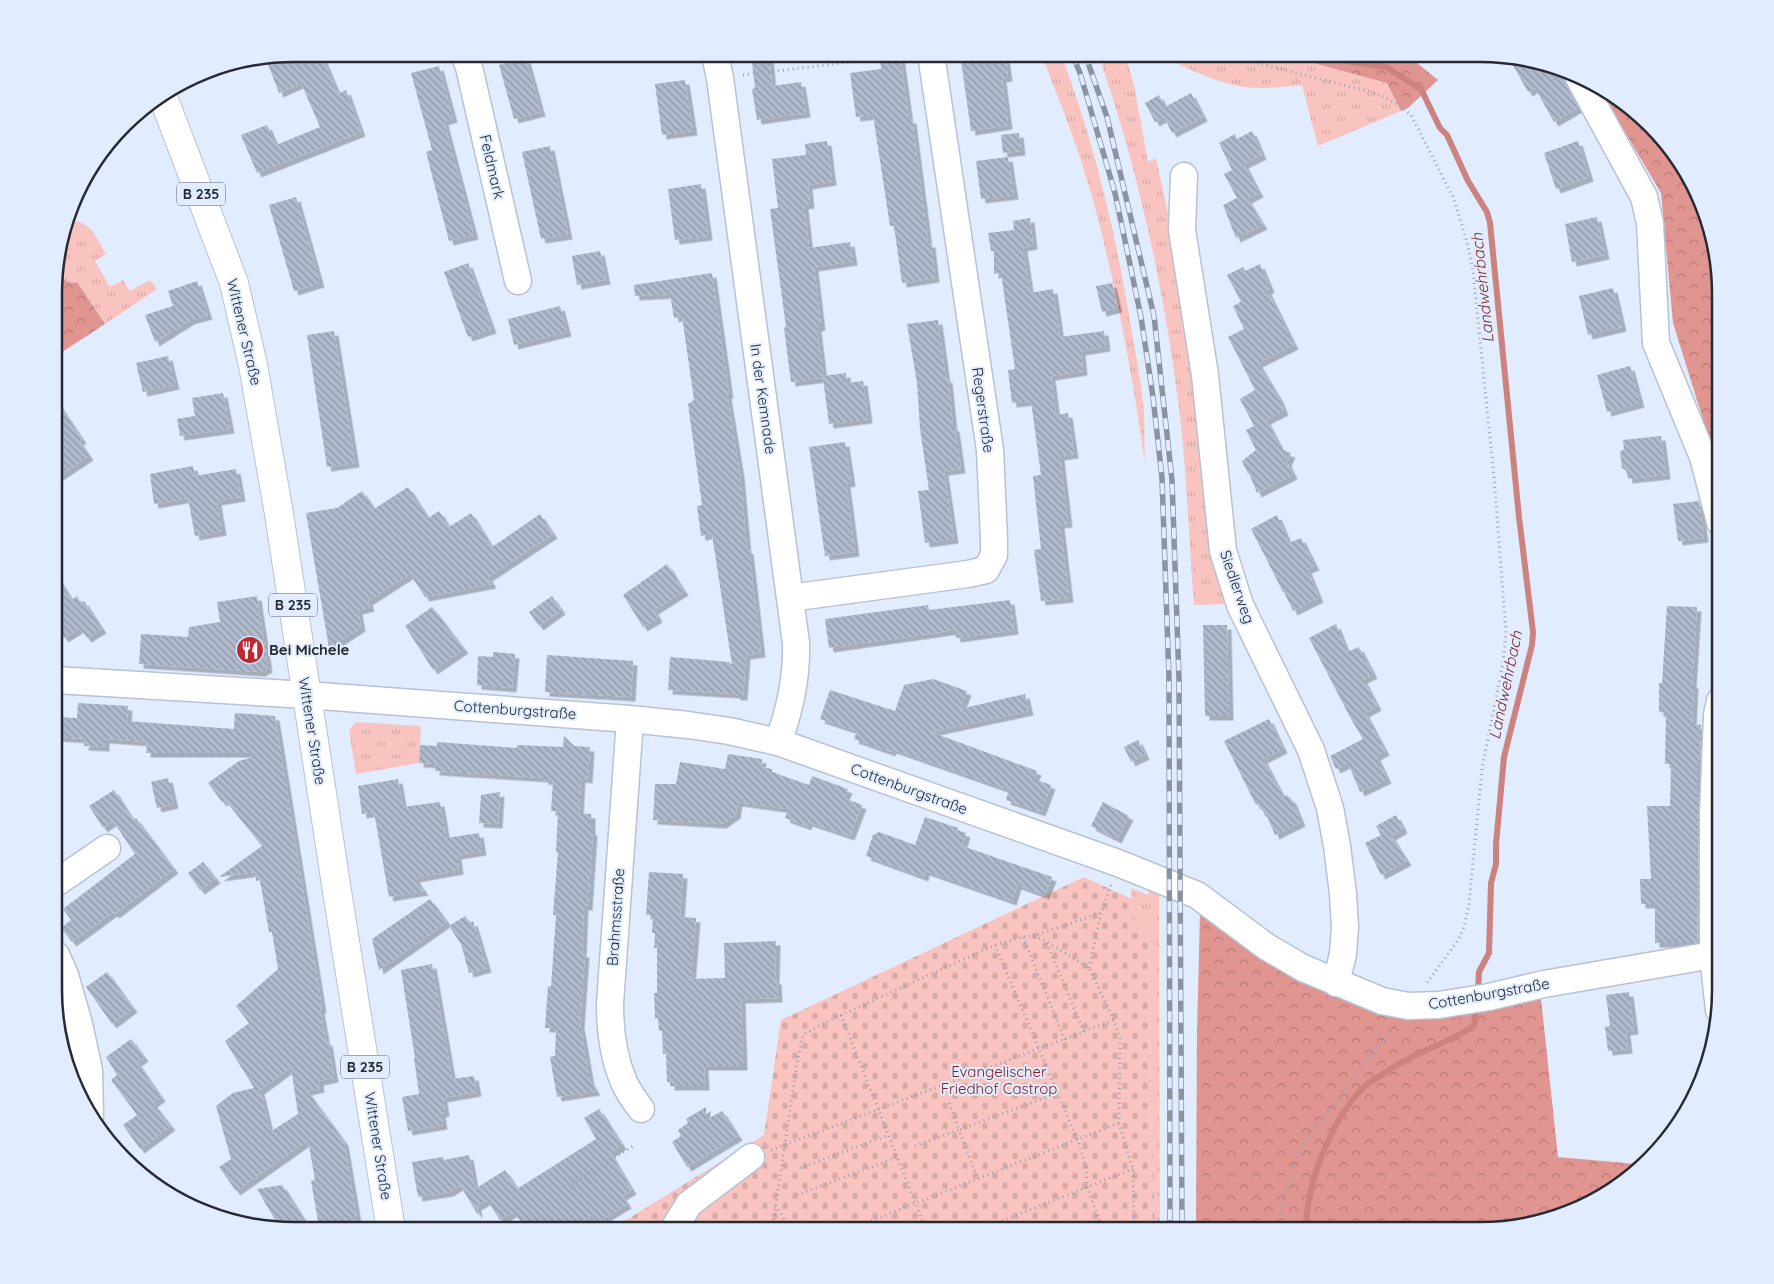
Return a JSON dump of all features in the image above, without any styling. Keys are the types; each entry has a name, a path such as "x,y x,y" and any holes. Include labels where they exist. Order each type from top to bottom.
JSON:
{"main road":[{"name":"Wittener Straße","path":"165,103 234,283 253,365 280,514 306,695 390,1222"}],"street":[{"name":"Feldmark","path":"467,62 518,280"},
{"name":"Regerstraße","path":"790,598 968,574 986,570 994,555 990,450 932,62"},
{"name":"In der Kemnade","path":"717,66 796,643 796,665 786,720 778,742"},
{"path":"1584,87 1644,198 1650,223 1656,342 1703,457 1712,491"},
{"name":"Siedlerweg","path":"1184,176 1182,230 1205,374 1223,551 1240,605 1311,750 1330,808 1342,884 1345,927 1343,954 1336,983"},
{"name":"Cottenburgstraße","path":"62,680 306,695 630,719 696,726 778,742 1118,863 1197,895 1267,947 1302,968 1382,1001 1408,1006 1439,1005 1712,954"},
{"name":"Brahmsstraße","path":"630,719 610,1025 616,1059 624,1083 641,1109"},
{"path":"62,879 107,848"},
{"path":"62,968 79,1024 89,1070 90,1098"},
{"path":"678,1222 689,1204 751,1157"}],"path":[{"path":"717,66 783,62"},
{"path":"1254,62 1371,92 1399,104 1411,115 1454,199 1467,242 1473,271 1494,477 1506,633 1503,662 1482,769 1469,904 1464,927 1458,940 1418,996 1399,1015 1385,1038 1299,1151 1283,1197 1280,1222"},
{"path":"1089,968 1101,913 1118,863"},
{"path":"773,1222 803,1035 828,1021 995,944 1032,936 1101,913"},
{"path":"1032,936 1046,941 1089,968 1114,1020 1120,1038 1119,1123 1133,1169 1134,1222"},
{"path":"1023,937 1064,1040"},
{"path":"1046,941 1084,1032"},
{"path":"995,944 1077,1139 1086,1167 1087,1187 1100,1222"},
{"path":"841,1015 923,1222"},
{"path":"784,1146 1114,1020"},
{"path":"916,1146 1057,1093"},
{"path":"949,1103 978,1179"},
{"path":"869,1222 1119,1123"},
{"path":"800,1168 889,1135"},
{"path":"572,1184 634,1146"},
{"path":"797,1195 898,1157"},
{"path":"999,1222 1133,1169"},
{"path":"775,1206 781,1212 786,1222"}],"green space":[{"path":"1044,62 1064,62 1084,121 1103,189 1125,292 1140,381 1144,414 1145,463 1112,276 1091,194 1064,113"},
{"path":"1101,62 1127,62 1134,85 1148,162 1156,158 1179,266 1229,604 1194,605 1180,416 1167,324 1149,233 1113,98"},
{"path":"1174,62 1310,62 1387,83 1401,111 1318,146 1302,85 1262,88 1239,86 1188,69"},
{"path":"1310,62 1416,62 1438,80 1408,108 1401,111 1387,83"},
{"path":"1607,101 1633,120 1664,153 1688,192 1704,234 1710,264 1712,294 1712,448 1673,323 1661,193"},
{"path":"75,221 87,226 98,239 106,254 95,261 110,287 123,280 130,291 150,280 157,289 105,324 77,282 67,282 63,276 70,234"},
{"path":"63,277 69,282 77,282 105,324 62,352"},
{"path":"356,722 421,726 419,763 356,774 349,730"},
{"name":"Evangelischer Friedhof Castrop","path":"1084,877 1132,899 1134,934 1150,927 1149,1102 1153,1141 1155,1222 623,1222 764,1135 781,1020"},
{"path":"1131,888 1148,895 1149,888 1159,892 1160,1222 1155,1222 1153,1141 1149,1102 1150,927 1134,934"},
{"path":"1200,912 1252,951 1319,989 1368,1009 1421,1018 1541,999 1558,1157 1633,1164 1621,1174 1582,1198 1540,1214 1510,1220 1480,1222 1196,1222"}],"building":[{"path":"324,62 338,94 346,90 361,132 257,173 241,135 267,125 276,145 320,127 301,83 279,93 268,64"},
{"path":"511,62 527,62 541,112 514,119 499,65"},
{"path":"752,62 770,62 772,86 801,82 806,113 757,120 752,89 755,88"},
{"path":"881,62 901,62 909,119 912,119 928,243 931,243 935,278 902,283 894,226 890,226 873,115 856,117 850,73 881,69"},
{"path":"961,62 1006,62 1008,77 1002,78 1008,125 971,131"},
{"path":"1513,65 1540,70 1552,74 1554,77 1556,76 1563,78 1578,108 1554,122 1535,88 1528,92"},
{"path":"439,66 453,118 444,121 474,235 449,241 426,152 432,150 411,73"},
{"path":"685,80 693,131 662,135 655,84"},
{"path":"1191,93 1203,117 1172,133 1164,117 1155,122 1145,103 1159,95 1165,107"},
{"path":"1252,131 1262,155 1244,164 1259,193 1247,199 1263,225 1236,238 1223,205 1237,198 1224,174 1232,170 1219,143 1235,134 1237,139"},
{"path":"1019,133 1021,151 1003,153 1001,135"},
{"path":"827,141 832,181 808,185 810,204 804,205 809,248 850,242 853,261 814,267 821,326 817,327 823,376 846,373 847,383 863,381 868,419 829,424 823,378 791,382 784,328 786,327 770,209 778,208 772,159 806,155 805,144"},
{"path":"1578,141 1589,177 1556,189 1544,153"},
{"path":"550,146 568,235 541,239 522,152"},
{"path":"1008,157 1014,195 981,199 976,161"},
{"path":"701,184 708,236 675,240 668,189"},
{"path":"296,197 320,283 294,291 269,205"},
{"path":"1597,217 1605,255 1572,262 1565,224"},
{"path":"1030,218 1033,245 1023,247 1030,293 1053,289 1060,337 1104,331 1106,347 1081,351 1083,371 1051,376 1056,415 1068,413 1074,454 1060,456 1068,523 1060,524 1069,598 1041,601 1034,550 1041,549 1033,476 1041,475 1031,401 1012,403 1008,370 1015,369 1001,273 994,274 994,251 991,251 988,233 1014,230 1013,221"},
{"path":"600,251 606,280 577,285 572,256"},
{"path":"468,263 492,329 468,337 444,272"},
{"path":"1260,264 1270,288 1267,290 1294,345 1258,363 1279,398 1284,411 1266,420 1280,447 1282,446 1284,451 1291,453 1287,462 1293,475 1257,493 1242,461 1256,450 1246,430 1254,426 1240,399 1255,390 1228,337 1244,329 1233,306 1241,302 1227,275 1243,267 1245,271"},
{"path":"712,273 729,394 727,394 740,473 747,550 749,549 761,653 746,655 743,696 668,690 670,657 729,662 732,665 712,534 701,536 697,506 702,505 688,404 694,400 682,316 674,318 670,294 635,296 634,285"},
{"path":"197,281 208,315 190,320 155,342 145,315 173,306 168,291"},
{"path":"1112,283 1118,308 1102,312 1096,286"},
{"path":"1613,288 1622,327 1588,335 1579,296"},
{"path":"560,306 567,332 514,345 508,319"},
{"path":"938,320 961,469 944,471 954,539 925,543 918,491 929,490 920,429 917,383 907,324"},
{"path":"334,331 355,463 327,467 307,335"},
{"path":"168,356 175,385 143,392 136,363"},
{"path":"1630,366 1640,403 1607,412 1597,375"},
{"path":"223,393 230,429 180,436 177,419 195,416 192,398"},
{"path":"62,409 82,439 79,441 89,456 62,474"},
{"path":"1661,436 1666,475 1628,479 1627,471 1622,468 1620,452 1624,449 1623,440"},
{"path":"845,442 851,482 846,483 855,552 825,556 809,447"},
{"path":"193,466 195,476 236,469 241,497 217,501 222,531 195,536 188,498 154,504 150,474"},
{"path":"408,487 428,518 439,511 449,527 471,513 492,547 540,514 553,534 488,577 492,584 425,597 410,574 368,601 370,607 358,610 361,627 329,648 306,513 337,508 362,491 374,509"},
{"path":"1699,501 1704,538 1678,541 1673,504"},
{"path":"1277,515 1289,543 1301,538 1315,566 1307,569 1319,598 1293,611 1251,529"},
{"path":"667,564 684,591 654,610 658,618 643,627 623,595"},
{"path":"62,584 72,600 77,596 81,603 84,601 102,629 87,638 80,628 64,638 62,635"},
{"path":"257,596 268,668 261,672 139,664 141,634 188,637 189,627 220,622 217,602"},
{"path":"552,596 561,610 539,626 529,612"},
{"path":"1010,600 1014,630 956,638 955,630 829,648 825,619 928,605 929,610"},
{"path":"1667,606 1697,607 1692,684 1694,684 1692,724 1701,725 1700,764 1697,764 1697,798 1699,799 1697,942 1692,943 1655,943 1655,904 1641,904 1640,879 1651,879 1647,806 1670,806 1671,764 1665,764 1666,713 1659,712 1659,683 1662,683"},
{"path":"432,607 464,649 433,670 405,626"},
{"path":"1336,624 1347,652 1359,647 1373,674 1363,679 1377,706 1365,713 1385,751 1376,756 1387,779 1360,792 1348,763 1336,769 1330,756 1363,739 1309,638"},
{"path":"1203,625 1227,625 1229,716 1205,716"},
{"path":"493,652 515,654 512,688 477,685 478,656 493,657"},
{"path":"547,655 633,661 631,697 545,692"},
{"path":"933,679 967,691 960,709 1025,694 1029,711 931,732 1037,771 1034,779 1051,785 1041,812 1006,800 1009,790 892,749 891,752 854,739 857,731 820,719 830,690 895,711 904,685"},
{"path":"78,703 128,706 127,721 234,729 235,713 275,716 322,1008 320,1009 334,1078 319,1081 320,1088 307,1091 344,1141 358,1222 318,1222 311,1181 315,1180 308,1140 236,1191 219,1167 231,1159 216,1106 233,1093 254,1088 225,1041 249,1023 236,1006 278,969 260,880 256,881 255,872 219,877 262,846 225,800 222,802 208,783 239,761 250,758 250,753 146,753 147,742 105,739 105,747 84,746 85,739 62,737 62,717 77,718","holes":["291,1067 298,1114 270,1132 260,1090"]},
{"path":"1269,719 1283,749 1263,759 1283,797 1287,795 1292,800 1301,822 1275,835 1267,816 1259,804 1256,805 1224,741"},
{"path":"564,736 574,746 590,747 588,779 581,778 579,813 591,814 591,831 593,832 588,906 584,906 582,953 585,953 580,1024 590,1081 596,1091 557,1097 550,1057 555,1056 556,1028 545,1028 548,986 551,987 556,915 553,915 558,852 556,852 558,811 551,811 553,781 544,780 544,778 435,771 436,764 419,763 420,745 437,746 437,742 517,748 517,745 563,747"},
{"path":"1138,740 1145,755 1131,762 1124,747"},
{"path":"728,754 762,759 761,767 772,769 772,772 809,785 812,776 848,789 844,798 862,805 850,836 808,822 807,826 785,818 788,809 738,802 736,814 722,824 653,820 655,784 676,784 680,762 725,769"},
{"path":"168,778 174,804 157,808 151,782"},
{"path":"398,779 403,807 440,802 446,838 479,833 482,851 457,855 459,870 415,878 424,891 389,897 374,812 362,814 358,786"},
{"path":"114,790 133,820 136,818 174,869 115,914 113,912 72,942 62,929 71,920 63,909 135,854 113,821 103,828 89,806"},
{"path":"500,792 498,824 479,823 481,795"},
{"path":"1103,802 1129,816 1117,839 1091,826"},
{"path":"1396,815 1403,829 1391,836 1407,861 1381,875 1365,843 1381,835 1376,826"},
{"path":"925,817 958,828 957,830 966,833 962,846 1052,877 1045,895 1017,885 1012,901 925,871 924,877 866,856 873,835 879,832 915,845"},
{"path":"203,862 216,879 200,890 188,873"},
{"path":"649,872 683,874 680,917 696,918 691,979 725,978 724,943 776,941 775,980 777,980 778,998 741,999 743,1066 704,1066 705,1086 670,1086 670,1082 667,1082 666,1054 663,1054 662,1031 659,1031 658,1018 655,1019 654,993 657,993 657,948 654,948 655,933 652,933 653,915 646,915"},
{"path":"430,899 447,922 379,970 372,939"},
{"path":"465,916 470,923 473,921 487,968 469,973 461,944 449,926"},
{"path":"432,964 452,1079 474,1076 477,1092 443,1098 445,1112 441,1113 443,1125 408,1131 402,1097 419,1094 401,970"},
{"path":"107,972 133,1008 112,1024 86,987"},
{"path":"1629,992 1634,1030 1626,1031 1628,1049 1608,1051 1605,1027 1610,1026 1606,995"},
{"path":"131,1039 144,1057 137,1062 161,1097 153,1103 171,1126 140,1149 123,1125 137,1115 111,1080 117,1075 106,1057"},
{"path":"706,1107 706,1120 722,1111 738,1136 687,1167 672,1142 681,1136 678,1130 688,1123 686,1119"},
{"path":"599,1109 622,1145 610,1153 632,1190 622,1196 627,1204 598,1222 596,1222 592,1215 580,1222 521,1222 514,1212 500,1220 487,1200 477,1206 478,1215 460,1185 449,1192 418,1197 412,1162 443,1157 444,1160 469,1155 475,1189 505,1170 517,1189 596,1139 584,1118"},
{"path":"282,1185 304,1220 301,1222 276,1221 257,1189"}],"waterway":[{"name":"Landwehrbach","path":"1353,62 1386,67 1421,89 1440,128 1447,135 1468,181 1487,212 1490,223 1519,517 1533,632 1532,645 1504,757 1496,864 1491,883 1489,953 1479,972 1478,993"},
{"name":"Landwehrbach","path":"1306,1222 1310,1194 1322,1156 1339,1119 1350,1104 1361,1090 1373,1080 1416,1055 1468,1030 1474,1025 1476,1006"}],"railway":[{"path":"1075,62 1115,193 1141,317 1153,397 1162,478 1169,679 1170,1222"},
{"path":"1088,62 1107,117 1154,316 1172,480 1179,679 1182,1222"}],"place":[{"name":"Bei Michele","path":"250,650"}]}
